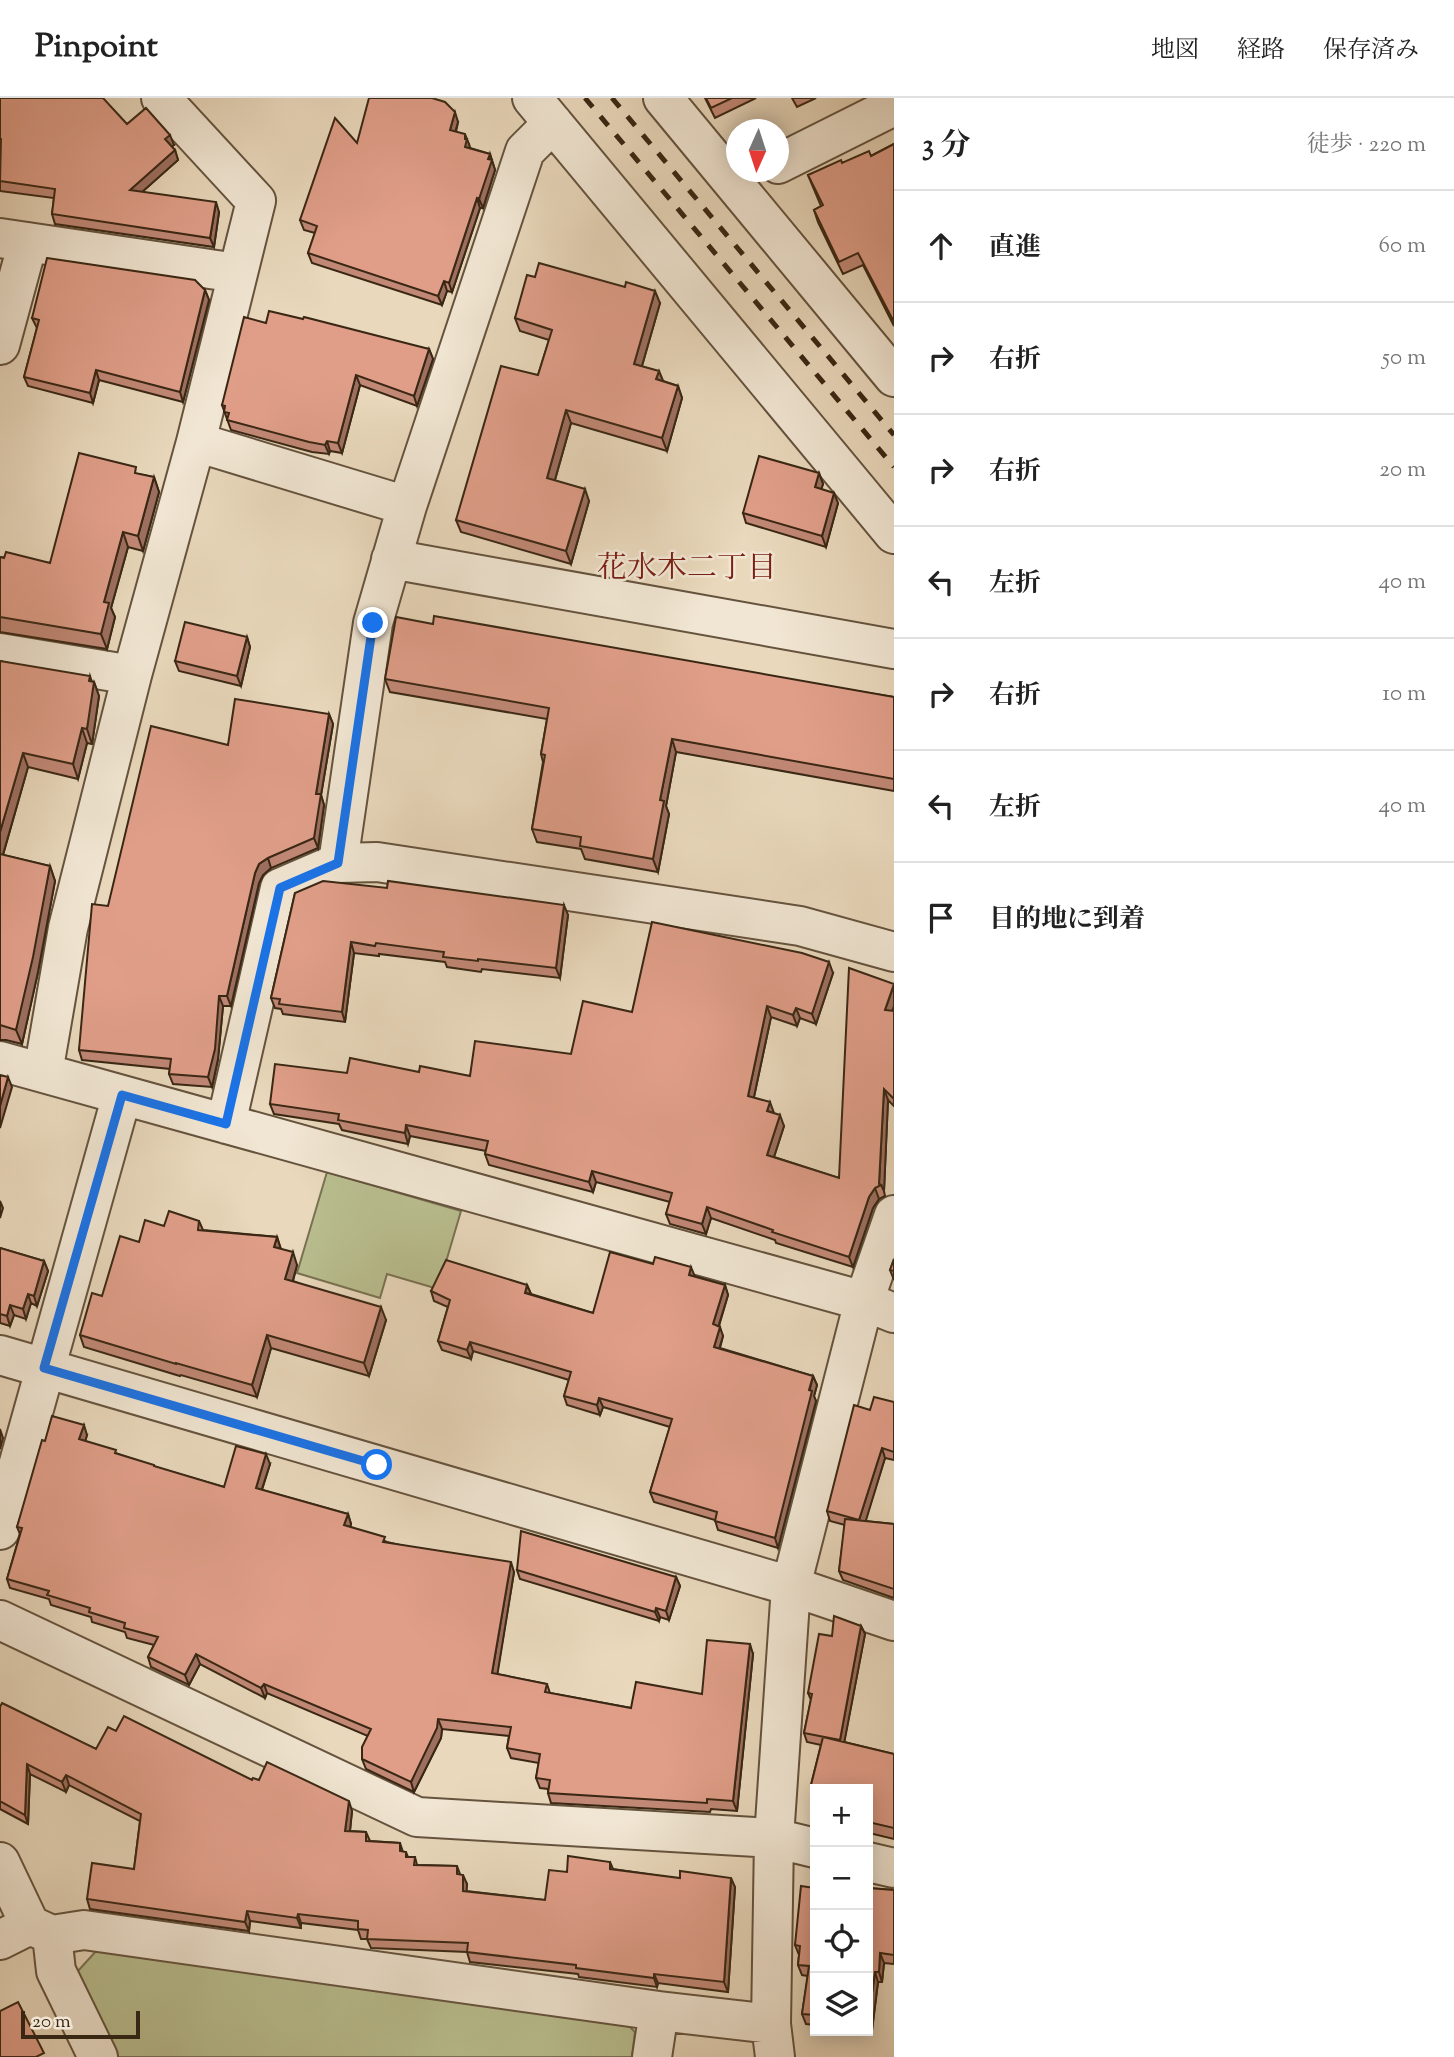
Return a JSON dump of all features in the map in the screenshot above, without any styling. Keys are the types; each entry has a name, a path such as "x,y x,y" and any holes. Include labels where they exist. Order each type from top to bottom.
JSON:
{"street":[{"path":"43,1073 68,928 132,675 196,442 256,201 161,98"},
{"path":"663,98 726,157"},
{"path":"789,159 894,106"},
{"path":"338,863 373,623 407,506 525,151 542,111 894,534"},
{"path":"752,182 894,377"},
{"path":"0,345 14,240 237,273"},
{"path":"196,442 407,506"},
{"path":"391,559 894,649"},
{"path":"0,653 132,675"},
{"path":"226,1124 280,888 338,863 377,862 800,926 894,952"},
{"path":"0,1061 879,1307"},
{"path":"0,1530 122,1095"},
{"path":"28,1933 85,1930 659,2011 773,2040 774,1838 791,1586 879,1307 894,1216"},
{"path":"0,1355 791,1586 894,1621"},
{"path":"0,1620 417,1817 774,1838 810,1848"},
{"path":"0,1862 28,1933 56,1971 98,2057"},
{"path":"873,1863 894,1868"},
{"path":"652,2057 659,2011"}],"green space":[{"path":"327,1172 461,1211 438,1289 387,1274 380,1298 297,1273"},
{"path":"97,1950 624,2021 635,2032 632,2057 118,2057 77,1972"}],"building":[{"path":"0,98 103,98 127,124 146,108 170,135 165,139 175,150 130,190 216,202 210,238 52,214 55,189 0,181"},
{"path":"369,98 432,98 445,102 455,112 450,130 465,134 465,147 490,154 488,159 492,160 449,283 444,281 438,296 308,253 317,226 300,220 335,118 357,143"},
{"path":"706,98 732,98 711,108"},
{"path":"894,144 894,322 858,253 839,262 814,210 823,205 808,175 869,151 871,156"},
{"path":"47,258 195,280 205,290 180,392 96,370 90,393 24,377 39,320 32,318"},
{"path":"539,263 625,287 626,282 655,291 634,364 659,371 656,379 678,386 662,438 566,410 547,478 585,489 566,551 456,520 501,366 538,375 552,330 515,318 527,275 535,277"},
{"path":"269,311 303,319 304,317 429,349 414,396 356,375 338,443 327,441 325,445 227,420 229,413 224,412 225,406 222,405 244,317 266,323"},
{"path":"79,453 136,467 135,473 154,477 138,536 123,532 104,602 109,603 101,634 0,617 0,557 4,558 6,552 50,563"},
{"path":"759,456 819,473 815,487 834,493 822,536 743,513"},
{"path":"434,616 894,697 894,779 672,739 660,800 664,801 653,859 580,846 581,837 532,829 545,755 541,754 549,708 385,679 396,617 433,624"},
{"path":"185,622 247,637 237,676 175,661"},
{"path":"0,661 90,676 89,681 94,682 87,729 82,728 73,764 23,753 0,832"},
{"path":"235,699 329,714 316,794 321,794 314,838 268,858 259,864 255,873 227,996 219,996 215,1049 208,1077 169,1074 171,1059 79,1050 92,904 108,906 151,726 228,745"},
{"path":"0,854 50,866 16,1030 0,1025"},
{"path":"323,881 387,888 388,881 564,905 556,968 443,957 444,952 351,942 342,1012 279,1004 280,999 271,998 295,893"},
{"path":"652,922 802,953 829,962 812,1014 796,1008 793,1015 767,1006 748,1096 770,1102 767,1111 780,1115 767,1155 839,1178 849,968 894,984 885,1010 894,1011 894,1099 884,1089 881,1185 875,1188 869,1197 849,1257 707,1207 702,1224 666,1214 672,1193 592,1171 589,1182 485,1154 488,1141 406,1125 405,1133 338,1120 339,1114 270,1104 275,1064 347,1073 350,1058 419,1072 420,1066 470,1076 475,1041 571,1054 583,1001 632,1012"},
{"path":"0,1075 8,1077 0,1106"},
{"path":"169,1211 199,1221 198,1230 277,1237 274,1247 293,1252 285,1279 381,1307 364,1363 267,1335 252,1385 80,1335 92,1293 102,1296 120,1236 139,1242 145,1220 164,1226"},
{"path":"0,1248 44,1261 34,1296 28,1294 23,1309 10,1305 7,1316 0,1314"},
{"path":"610,1252 653,1264 655,1257 691,1267 689,1275 725,1285 713,1324 720,1327 714,1347 813,1376 809,1390 812,1391 775,1538 715,1521 717,1512 650,1492 672,1419 599,1398 597,1405 564,1396 571,1372 470,1342 467,1350 438,1341 450,1300 431,1291 446,1260 527,1285 525,1293 593,1313"},
{"path":"874,1397 894,1402 894,1452 882,1448 859,1520 827,1511 854,1405 870,1410"},
{"path":"52,1416 84,1425 79,1439 224,1487 236,1446 266,1454 256,1488 348,1514 344,1525 385,1537 383,1542 511,1562 492,1673 547,1684 545,1692 631,1708 636,1682 702,1694 707,1640 750,1644 733,1801 707,1799 707,1803 548,1793 550,1780 536,1778 540,1754 507,1748 511,1727 438,1719 437,1728 411,1782 362,1759 362,1747 371,1729 264,1684 261,1688 196,1654 185,1675 148,1657 158,1637 124,1628 125,1623 89,1612 90,1608 47,1595 49,1591 7,1579 22,1528 17,1527 42,1440 45,1441"},
{"path":"845,1519 894,1524 894,1589 839,1571"},
{"path":"521,1531 676,1577 666,1611 656,1608 655,1612 517,1570"},
{"path":"834,1616 861,1626 840,1740 804,1733 819,1634 832,1636"},
{"path":"2,1703 96,1749 108,1727 116,1731 124,1716 252,1780 259,1780 267,1762 349,1801 345,1831 366,1832 366,1841 400,1843 400,1851 406,1852 406,1857 415,1857 414,1865 457,1866 457,1874 463,1875 463,1891 545,1900 549,1870 567,1872 568,1856 610,1862 610,1869 680,1878 680,1871 731,1878 724,1982 654,1974 654,1978 576,1968 576,1965 467,1952 468,1943 367,1939 368,1930 358,1929 358,1921 298,1914 297,1918 247,1911 245,1922 87,1899 92,1863 134,1869 141,1814 66,1775 62,1782 27,1764 25,1815 0,1801"},
{"path":"823,1737 894,1754 894,1828 873,1823 873,1784 811,1784"},
{"path":"801,1886 810,1887 810,2015 802,2014 809,1966 798,1965 800,1946 795,1945"},
{"path":"873,1888 894,1890 894,1955 880,1953 879,1972 875,1972 873,1986"},
{"path":"18,2002 44,2053 36,2057 0,2057 0,2011"}],"railway":[{"path":"585,98 894,467"},
{"path":"612,98 894,435"}],"district":[{"name":"花水木二丁目","path":"687,567"}],"route":[{"path":"373,623 338,863 280,888 226,1124 122,1095 44,1368 377,1465"}]}
